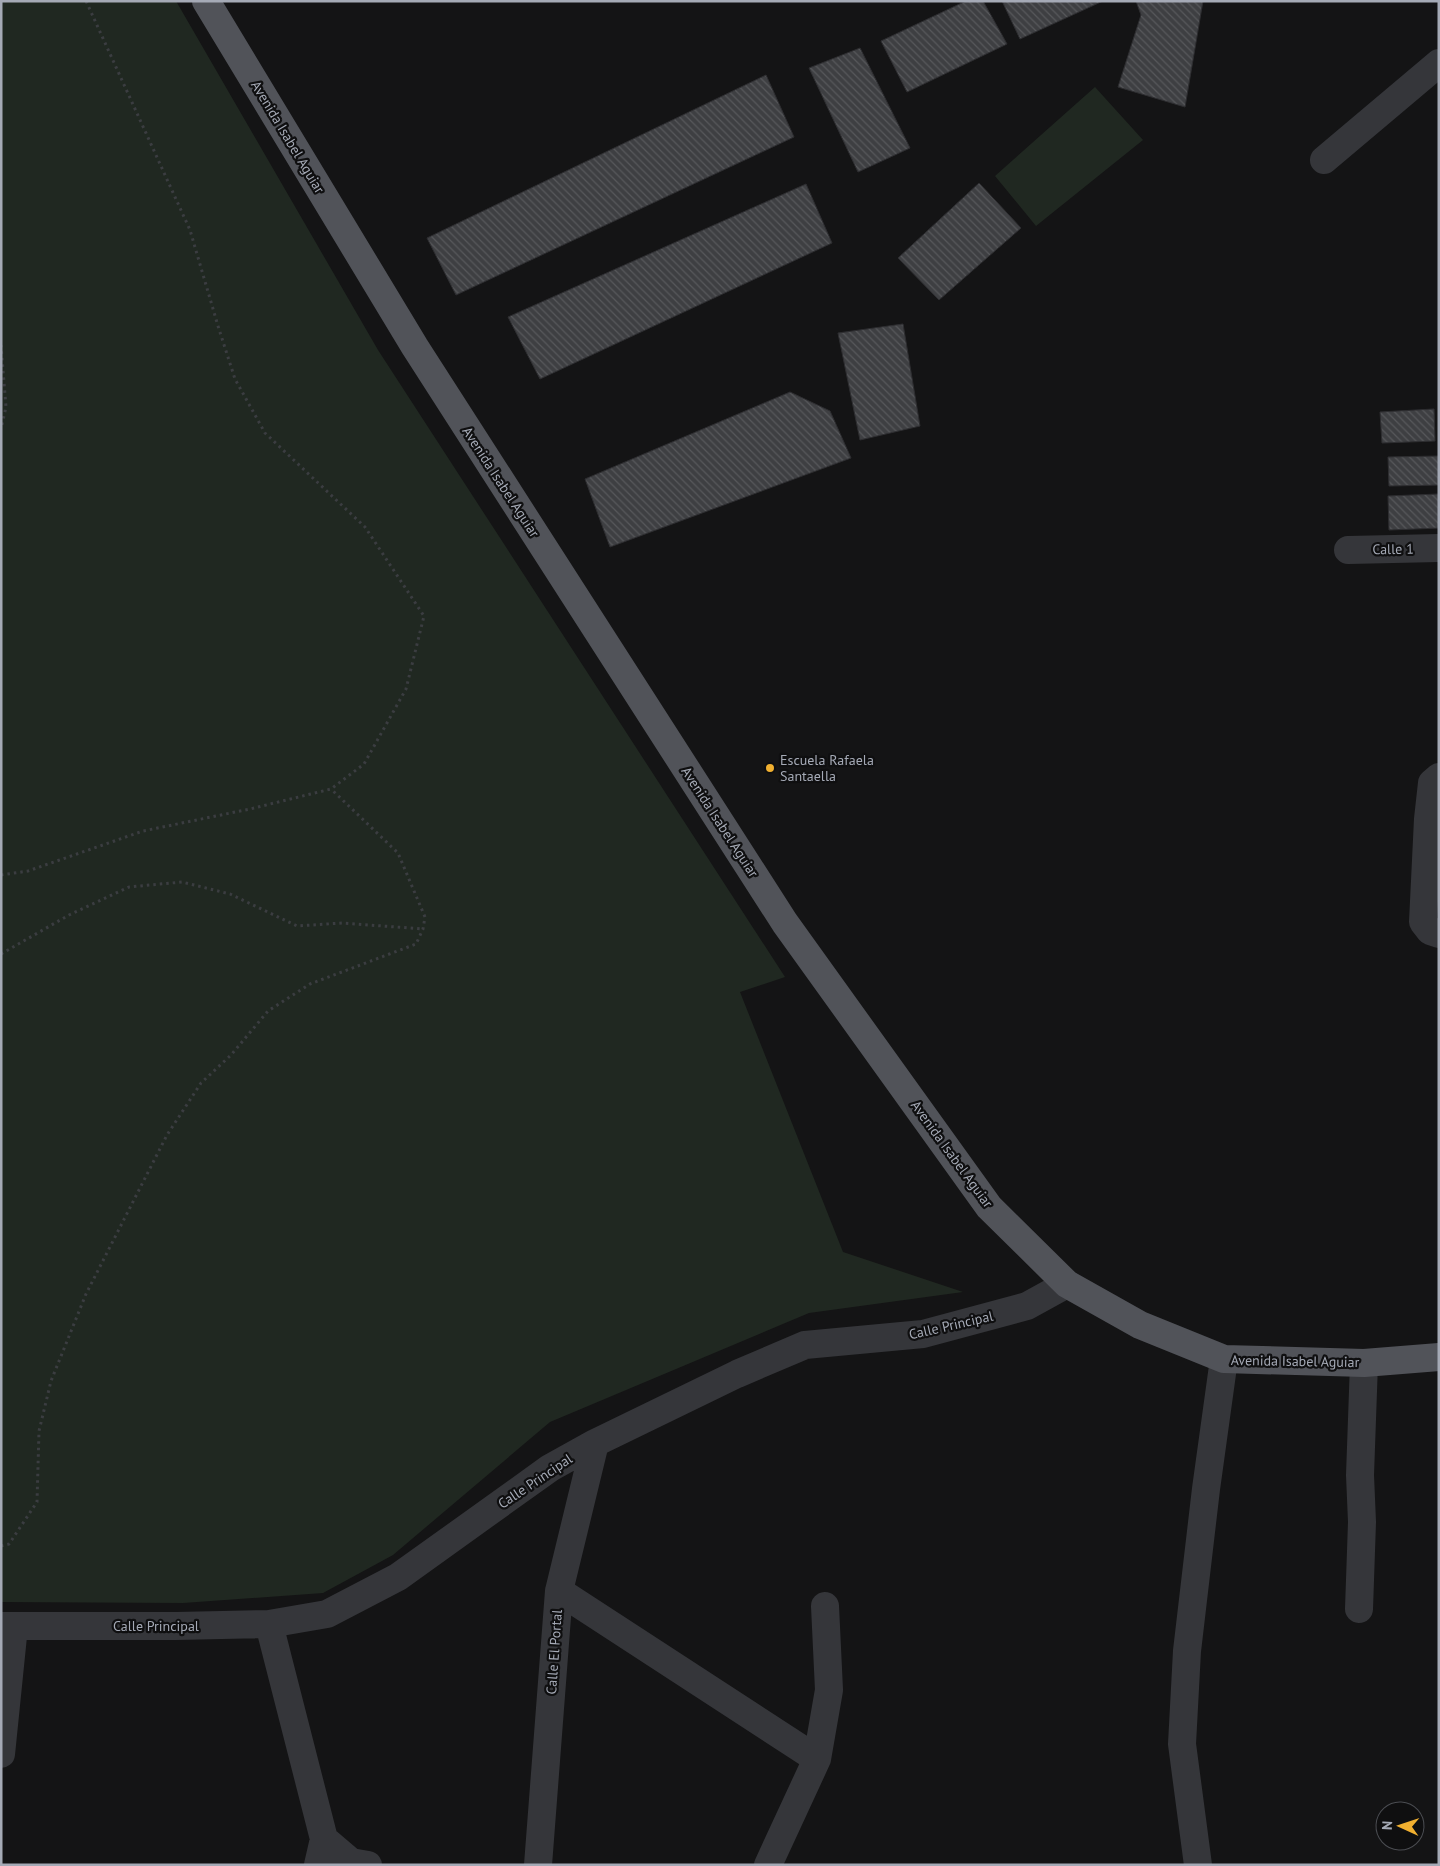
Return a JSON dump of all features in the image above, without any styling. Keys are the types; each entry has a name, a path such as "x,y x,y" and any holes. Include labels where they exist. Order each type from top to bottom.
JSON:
{"main road":[{"name":"Avenida Isabel Aguiar","path":"206,1 415,347 785,924 989,1207 1067,1284 1140,1325 1224,1359 1364,1363 1439,1357"}],"street":[{"path":"1324,160 1439,63"},
{"name":"Calle 1","path":"1348,550 1439,548"},
{"path":"1439,777 1432,783 1428,819 1423,922 1430,931 1439,934"},
{"name":"Calle Principal","path":"8,1626 269,1624 327,1614 398,1577 550,1468 596,1443 737,1374 805,1345 923,1334 1027,1306 1067,1284"},
{"path":"1198,1865 1182,1744 1187,1651 1206,1489 1224,1359"},
{"path":"1359,1609 1362,1522 1360,1475 1364,1363"},
{"name":"Calle El Portal","path":"538,1865 559,1592 596,1443"},
{"path":"559,1592 817,1759"},
{"path":"768,1865 817,1759 829,1690 825,1606"},
{"path":"269,1624 321,1852 351,1862 368,1865"},
{"path":"1,1754 8,1626"}],"path":[{"path":"1,875 28,870 143,831 250,809 331,789 364,764 406,689 424,616 365,527 264,433 235,379 190,230 86,1"},
{"path":"1,345 6,407 1,429"},
{"path":"1,1546 8,1544 37,1502 40,1431 51,1381 86,1294 167,1135 201,1083 231,1055 268,1011 310,984 416,944 423,929 425,917 398,853 331,789"},
{"path":"1,954 69,915 129,887 182,882 230,894 297,926 342,923 423,929"}],"shaded area":[{"path":"1,1 176,1 378,350 785,977 740,992 843,1252 963,1292 809,1313 550,1422 393,1555 323,1593 183,1603 1,1602"},
{"path":"1095,87 1143,140 1036,226 995,176"}],"building":[{"path":"966,1 983,1 1007,44 907,92 881,41"},
{"path":"1002,1 1103,1 1020,39"},
{"path":"1136,1 1203,1 1185,107 1118,87 1141,15"},
{"path":"860,48 910,148 858,172 809,68"},
{"path":"766,75 794,137 456,295 427,238"},
{"path":"979,183 1021,228 939,300 898,258"},
{"path":"806,184 832,243 540,379 508,317"},
{"path":"903,324 920,426 860,440 838,333"},
{"path":"790,392 830,411 851,458 610,547 585,479"},
{"path":"1434,409 1435,441 1382,443 1380,412"},
{"path":"1439,456 1439,485 1389,486 1388,457"},
{"path":"1439,494 1439,528 1389,530 1388,496"}],"place":[{"name":"Escuela Rafaela Santaella","path":"770,768"}]}
